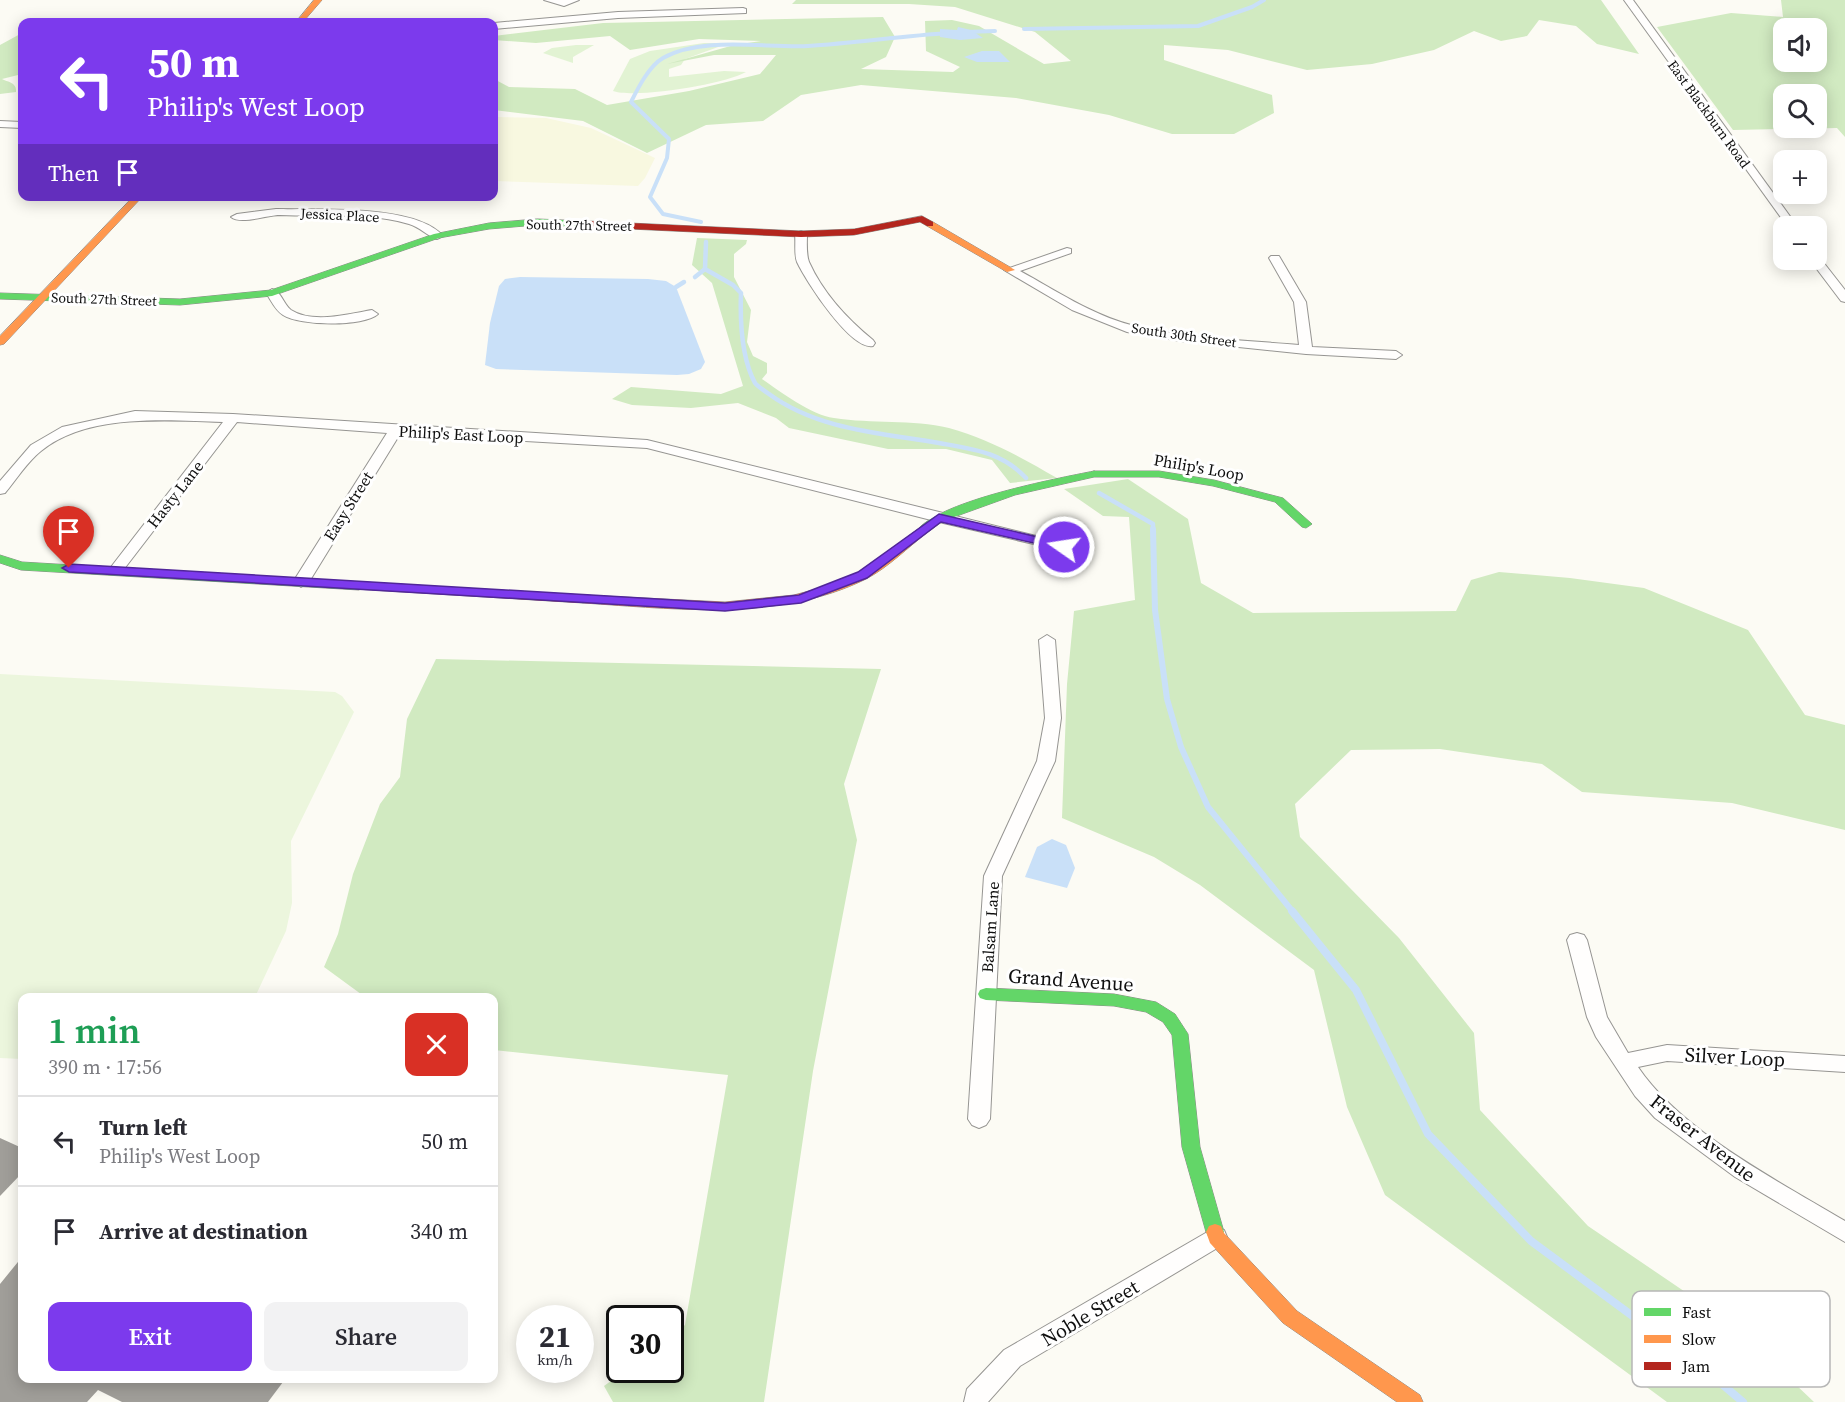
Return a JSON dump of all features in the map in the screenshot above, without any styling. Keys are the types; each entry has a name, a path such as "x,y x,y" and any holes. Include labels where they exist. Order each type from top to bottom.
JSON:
{"street":[{"path":"302,18 318,0"},
{"path":"548,0 564,3 575,0"},
{"path":"678,11 685,0"},
{"name":"East Blackburn Road","path":"1628,0 1785,216"},
{"path":"498,26 563,18 678,11 743,11"},
{"path":"0,124 18,125"},
{"path":"0,342 134,201"},
{"name":"Jessica Place","path":"237,217 276,212 375,215 412,220 428,228 437,236"},
{"name":"South 27th Street","path":"0,296 180,302 272,293 437,236 489,226 537,222 801,234 854,232 922,219 1010,270"},
{"path":"801,234 802,260 820,289 842,321 869,343"},
{"path":"1010,270 1067,251"},
{"path":"1275,258 1300,302 1306,350"},
{"name":"South 30th Street","path":"1010,270 1076,307 1127,328 1181,337 1306,350 1396,355"},
{"path":"1824,270 1845,298"},
{"path":"272,293 285,311 304,318 334,320 372,314"},
{"name":"Philip's East Loop","path":"0,490 36,448 67,430 135,415 233,418 647,444 939,518 1064,547"},
{"name":"Hasty Lane","path":"116,570 233,418"},
{"name":"Easy Street","path":"301,582 396,430"},
{"name":"Philip's Loop","path":"0,559 21,566 725,607 801,599 863,575 939,518 1012,492 1094,474 1159,474 1214,483 1279,500 1306,524"},
{"name":"Balsam Lane","path":"978,1119 993,876 1046,761 1053,718 1047,640"},
{"name":"Fraser Avenue","path":"1577,940 1597,1017 1606,1037 1642,1090 1662,1112 1743,1171 1845,1232"},
{"name":"Grand Avenue","path":"986,994 1114,1000 1150,1006 1169,1018 1180,1034 1191,1147 1216,1237 1290,1317 1413,1402"},
{"name":"Silver Loop","path":"1625,1062 1667,1053 1845,1064"},
{"name":"Noble Street","path":"976,1402 976,1397 1012,1358 1216,1237"}],"green space":[{"path":"796,0 1601,0 1639,54 1597,44 1576,26 1539,20 1527,36 1501,41 1474,31 1434,50 1372,64 1307,70 1228,50 1164,45 1164,60 1272,95 1274,113 1234,134 1172,134 1109,115 1016,98 861,85 801,95 763,121 706,125 647,153 583,121 498,110 498,81 509,87 575,89 607,105 689,91 760,74 776,55 714,55 667,64 734,45 761,41 699,39 630,50 610,36 536,43 498,40 498,36 603,23 883,17 895,37 886,57 861,69 953,72 960,67 926,51 925,21 952,20 979,26 1044,64 1071,61 1035,32 955,7 909,4 792,4"},
{"path":"1781,0 1845,0 1845,137 1837,128 1827,128 1827,84 1773,84 1773,129 1733,130 1657,27 1731,13 1783,17"},
{"path":"18,35 18,75 2,79 13,84 16,92 0,94 0,45"},
{"path":"719,43 721,46 685,59 681,65 669,69 669,77 724,71 746,72 720,81 660,92 613,91 630,59 650,51"},
{"path":"594,45 573,57 573,63 543,53 552,48"},
{"path":"498,117 546,118 591,128 655,158 645,178 638,186 498,181"},
{"path":"697,238 747,240 746,244 734,254 734,277 751,310 747,342 753,356 767,363 767,373 762,379 787,396 806,408 834,418 921,423 964,432 992,443 1057,478 1010,483 992,460 946,449 888,449 789,428 776,418 738,403 691,408 632,405 612,399 631,387 721,394 743,386 712,283 692,265"},
{"path":"1128,479 1188,519 1201,583 1253,613 1456,611 1471,580 1499,572 1570,578 1644,588 1748,630 1805,715 1845,725 1845,830 1732,803 1582,792 1542,764 1440,749 1351,750 1295,804 1300,837 1399,938 1474,1033 1480,1110 1588,1226 1684,1291 1632,1291 1632,1376 1385,1195 1347,1107 1314,970 1200,885 1154,857 1062,818 1067,684 1074,611 1135,600 1129,517 1103,516 1064,489"},
{"path":"436,659 881,669 844,784 857,840 813,1071 764,1402 613,1402 604,1386 608,1383 684,1383 684,1326 728,1075 498,1050 498,993 360,993 324,967 338,934 353,874 380,804 400,777 407,719"},
{"path":"0,674 335,692 342,696 354,712 291,841 292,903 286,931 257,993 18,993 18,1059 0,1058"},
{"path":"1647,1387 1798,1387 1814,1402 1667,1402"}],"water":[{"path":"958,27 971,30 983,38 960,40 940,37 940,29 957,30"},
{"path":"982,51 999,51 1010,62 977,62 964,57"},
{"path":"520,277 666,281 676,287 705,362 701,369 689,374 677,375 496,369 485,365 490,323 499,286 505,279"},
{"path":"1052,839 1066,845 1075,868 1067,888 1025,877 1037,847"}],"building":[{"path":"0,1138 18,1146 18,1177 0,1196"},
{"path":"18,1262 18,1383 282,1383 268,1402 122,1402 98,1390 87,1402 0,1402 0,1284"}],"waterway":[{"path":"1024,29 1198,26 1252,7 1264,0"},
{"path":"965,32 995,31"},
{"path":"701,222 663,214 650,197 667,158 669,139 631,102 644,78 663,58 679,51 714,45 808,46 949,33"},
{"path":"705,269 706,242"},
{"path":"695,277 705,269"},
{"path":"705,269 733,285 741,293 741,327 750,373 755,383 788,406 829,423 986,453 1007,462 1026,478"},
{"path":"676,287 684,282"},
{"path":"1099,493 1153,524 1153,529"},
{"path":"1153,529 1155,610 1167,699 1181,747 1208,807 1293,912"},
{"path":"1292,911 1356,990 1428,1134 1531,1241 1632,1316"},
{"path":"1725,1387 1743,1402"}],"traffic: fast":[{"path":"0,296 180,302 272,293 437,236 489,226 537,222 587,224"},
{"path":"924,529 939,518 1012,492 1094,474 1159,474 1214,483 1279,500 1306,524"},
{"path":"0,559 21,566 359,586"},
{"path":"986,994 1114,1000 1150,1006 1169,1018 1180,1034 1191,1147 1215,1232"}],"traffic: slow":[{"path":"302,18 318,0"},
{"path":"0,342 134,201"},
{"path":"930,224 1010,270"},
{"path":"583,599 725,606 794,598 829,590 862,576 924,529"},
{"path":"1215,1232 1216,1237 1290,1317 1413,1402"}],"traffic: jam":[{"path":"587,224 801,234 854,232 922,219 930,224"},
{"path":"359,586 583,599"}],"route":[{"path":"69,568 725,607 801,599 863,575 939,518 1064,547"}]}
